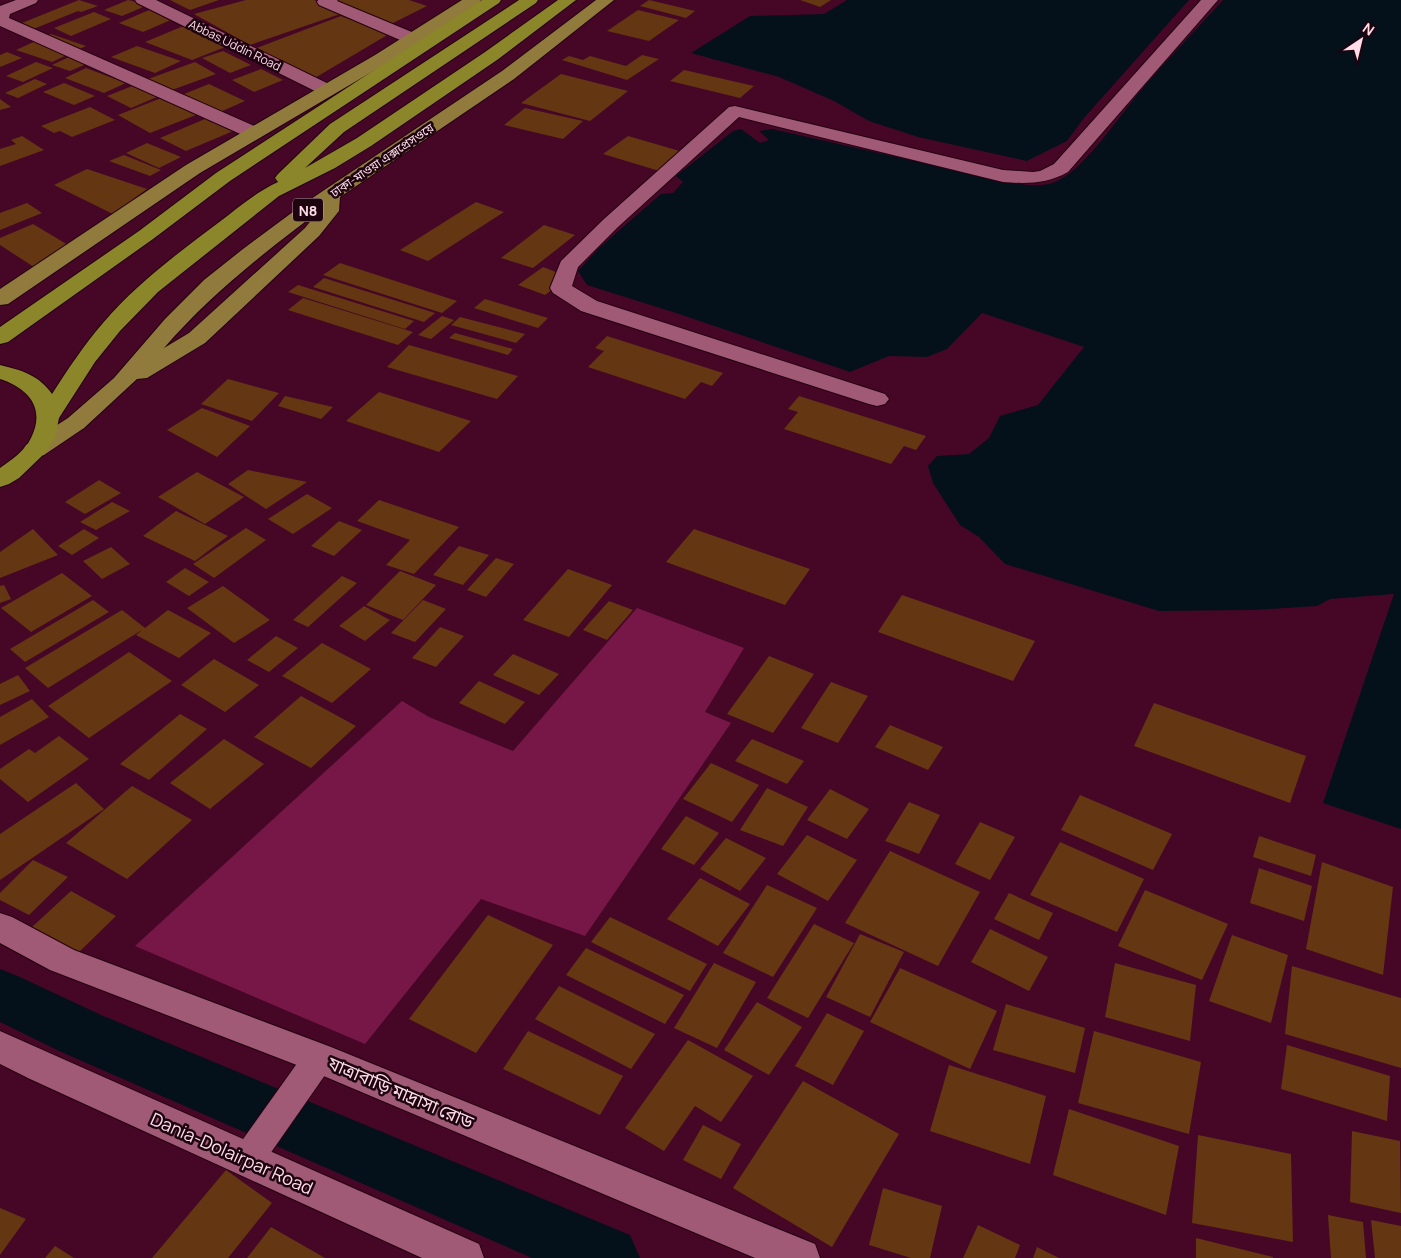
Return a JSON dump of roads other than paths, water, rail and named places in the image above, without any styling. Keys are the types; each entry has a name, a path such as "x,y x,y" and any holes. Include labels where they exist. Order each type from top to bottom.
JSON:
{"highway":[{"path":"0,337 146,235 223,177 493,0"},
{"path":"272,192 306,155 337,128 530,0"},
{"path":"272,192 328,164 364,142 491,56 568,0"},
{"name":"ঢাকা-মাওয়া এক্সপ্রেসওয়ে","path":"5,477 35,450 46,433 49,416 86,359 118,319 150,287 272,192"},
{"path":"0,372 32,385 42,395 49,416"}],"main road":[{"path":"0,299 193,169 413,39 473,0"},
{"name":"ঢাকা-মাওয়া এক্সপ্রেসওয়ে","path":"35,450 76,423 122,383 173,324 212,285 250,253 332,194 508,75 606,0"},
{"path":"122,383 197,338 312,232 329,212 332,194"}],"street":[{"path":"30,0 2,11 1,20 254,133"},
{"name":"Abbas Uddin Road","path":"142,0 327,90"},
{"path":"330,0 325,2 413,39"},
{"path":"876,400 589,306 561,288 568,266 611,223 735,111 1003,176 1032,178 1048,176 1061,168 1210,0"},
{"name":"যাত্রাবাড়ি মাদ্রাসা রোড","path":"0,927 62,960 319,1058 801,1258"},
{"name":"Dania-Dolairpar Road","path":"0,1047 42,1068 465,1258"}],"lane":[{"path":"247,1160 319,1058"}],"waterway":[{"path":"0,994 80,1033 607,1258"}]}
